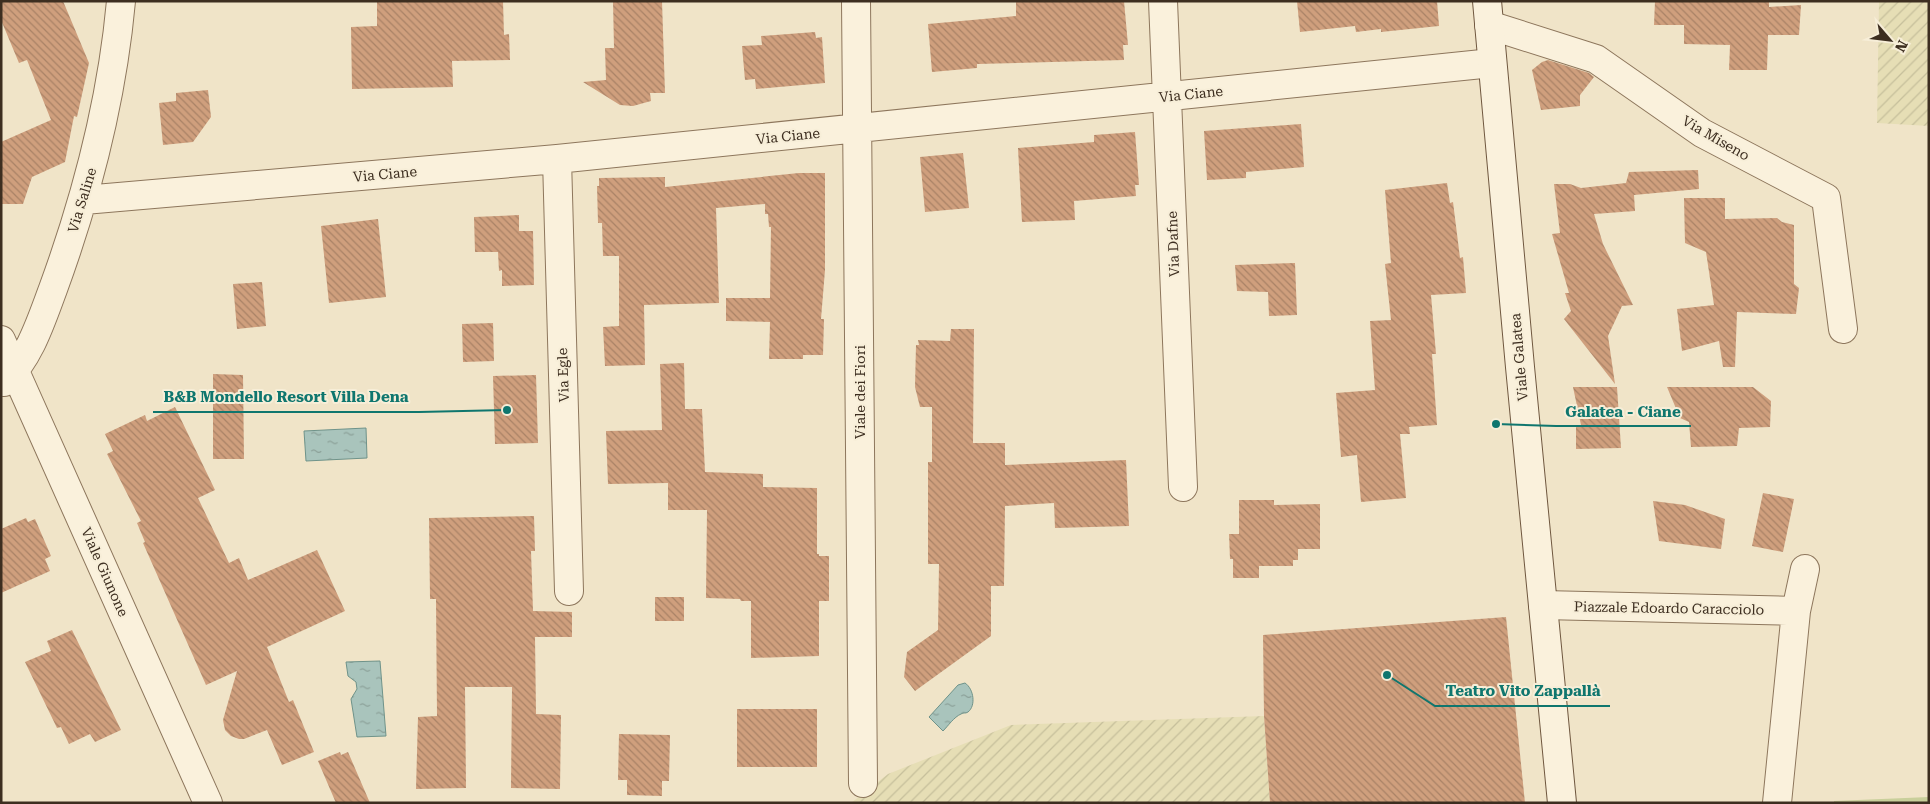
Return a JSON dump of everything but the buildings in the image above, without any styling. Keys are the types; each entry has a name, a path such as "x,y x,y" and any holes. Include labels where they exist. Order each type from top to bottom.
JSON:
{"street":[{"name":"Via Saline","path":"8,378 35,338 84,200 106,106 121,1"},
{"name":"Viale dei Fiori","path":"856,1 863,782"},
{"name":"Via Dafne","path":"1163,1 1183,487"},
{"name":"Viale Galatea","path":"1488,13 1562,803"},
{"name":"Via Miseno","path":"1488,13 1596,59 1702,133 1826,198 1843,328"},
{"name":"Via Ciane","path":"84,200 557,159 1492,62"},
{"name":"Via Egle","path":"557,159 569,591"},
{"name":"Viale Giunone","path":"1,340 8,378 208,803"},
{"path":"1777,803 1796,611 1805,569"},
{"name":"Piazzale Edoardo Caracciolo","path":"1543,605 1796,611"}],"shaded area":[{"path":"1879,1 1929,1 1929,126 1877,123"},
{"path":"1264,716 1270,803 851,803 888,774 1011,725"}],"green space":[{"path":"1929,797 1929,803 1834,803 1834,801"}],"water":[{"path":"366,428 367,458 306,461 304,431"},
{"path":"380,661 386,736 357,737 351,699 357,689 356,682 348,676 346,662"},
{"path":"965,683 972,693 973,702 971,709 956,717 943,731 929,717 958,685"}],"place":[{"name":"B&B Mondello Resort Villa Dena","path":"507,410"},
{"name":"Galatea - Ciane","path":"1496,424"},
{"name":"Teatro Vito Zappallà","path":"1387,675"}]}
